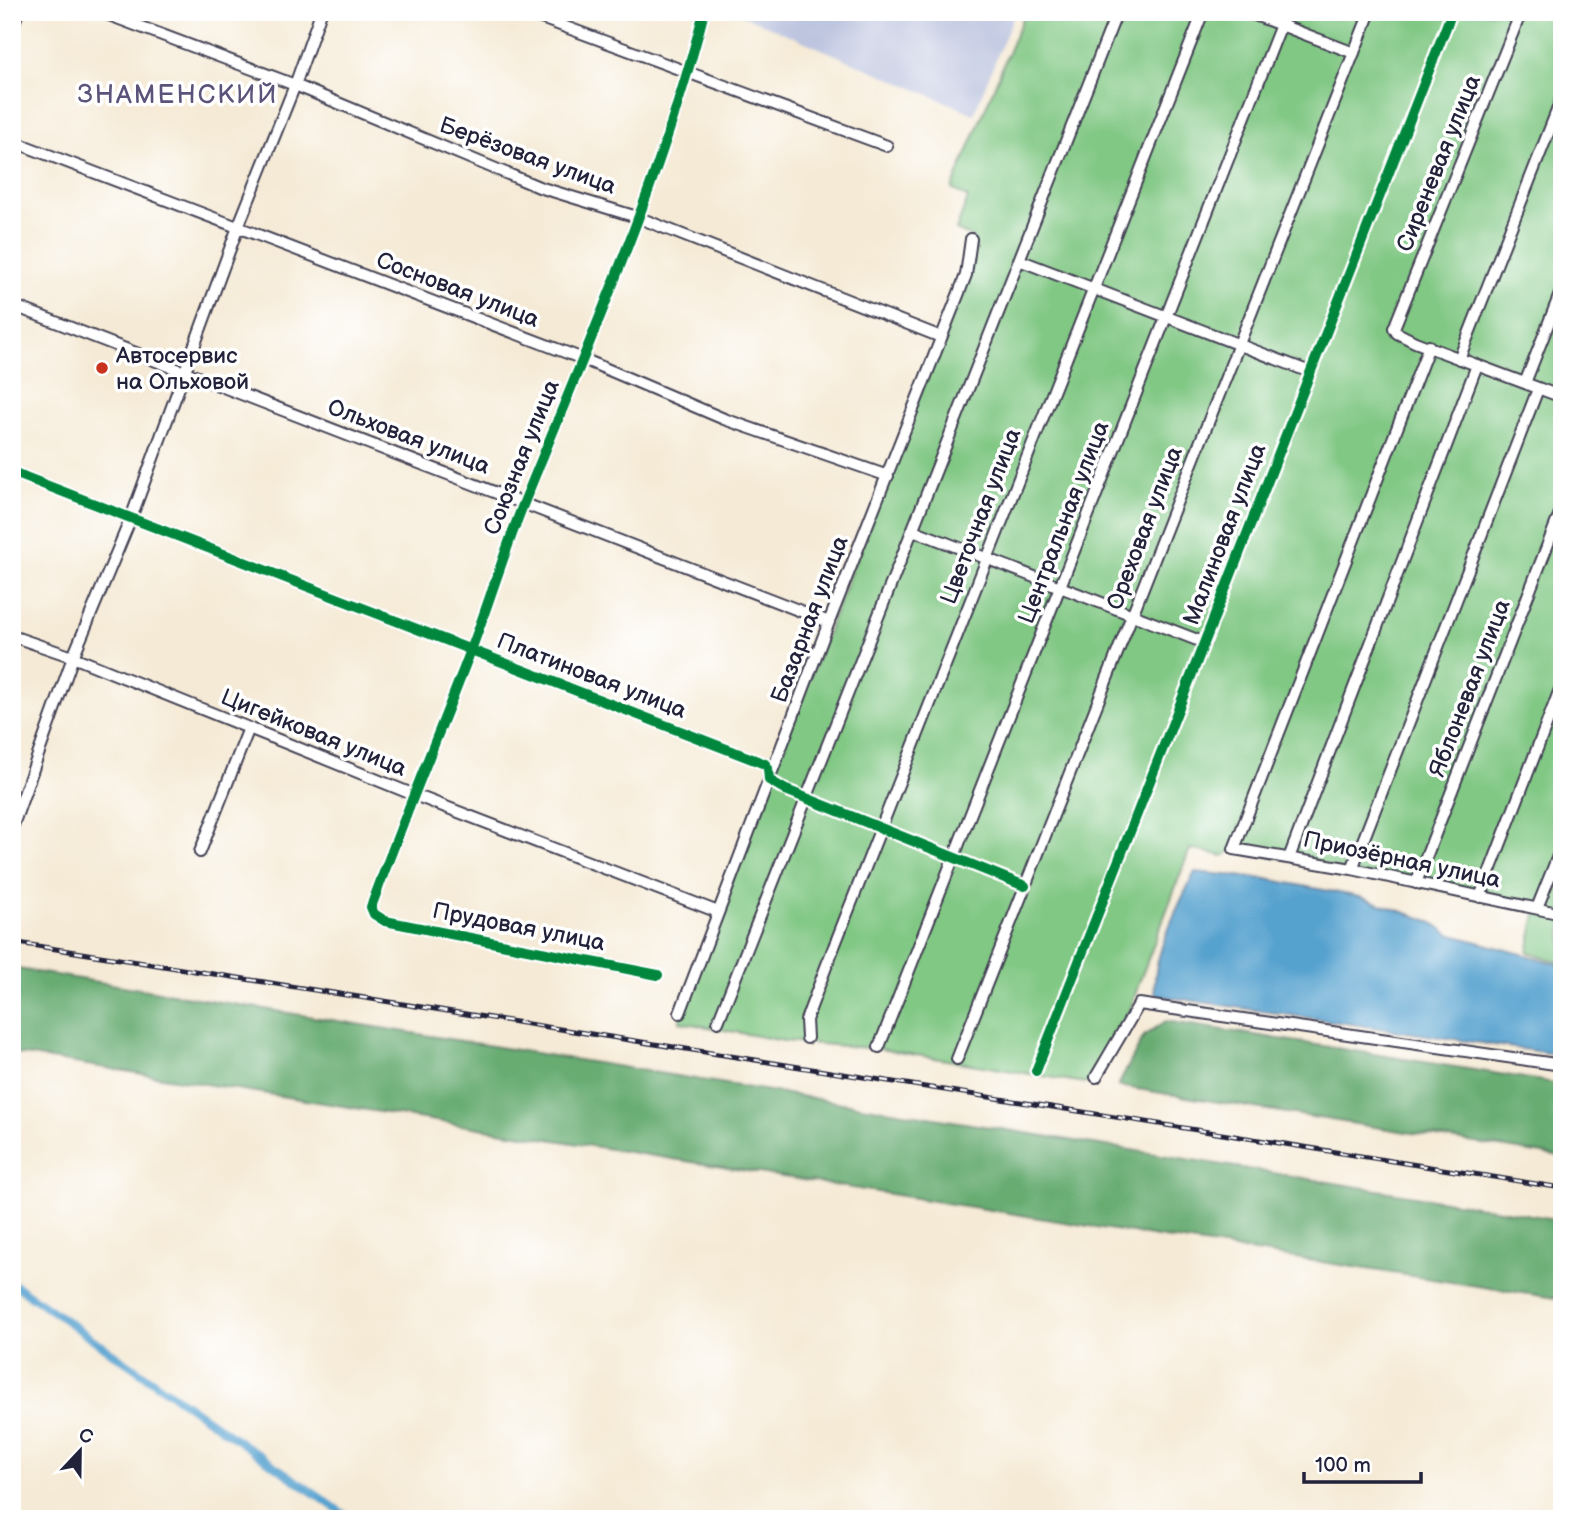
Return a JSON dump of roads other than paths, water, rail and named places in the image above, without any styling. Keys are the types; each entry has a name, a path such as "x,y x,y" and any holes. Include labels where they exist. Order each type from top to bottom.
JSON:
{"street":[{"path":"12,28 18,12"},
{"name":"Берёзовая улица","path":"101,12 295,85 540,187 638,217 941,337"},
{"path":"12,828 73,657 131,518 321,12"},
{"path":"525,12 887,146"},
{"name":"Союзная улица","path":"374,914 371,907 412,794 638,217 688,73 704,12"},
{"path":"718,1022 1118,12"},
{"name":"Цветочная улица","path":"807,1038 806,1020 1203,12"},
{"path":"1247,12 1354,52"},
{"name":"Центральная улица","path":"879,1047 1286,12"},
{"name":"Ореховая улица","path":"957,1059 1370,12"},
{"name":"Малиновая улица","path":"1036,1072 1451,12"},
{"name":"Сиреневая улица","path":"1429,346 1402,336 1394,328 1521,12"},
{"path":"1459,359 1562,98"},
{"name":"Сосновая улица","path":"12,141 583,359 724,419 888,476"},
{"name":"Базарная улица","path":"680,1013 966,275 971,239"},
{"path":"1019,260 1310,372"},
{"path":"1525,383 1562,289"},
{"name":"Ольховая улица","path":"12,305 830,622"},
{"path":"1429,346 1562,397"},
{"name":"Приозёрная улица","path":"1429,346 1234,849 1352,869 1562,914"},
{"path":"1289,858 1477,365"},
{"path":"1352,869 1538,389"},
{"name":"Платиновая улица","path":"12,472 765,764 769,780 807,799 1025,886"},
{"name":"Яблоневая улица","path":"1416,883 1562,508"},
{"path":"914,530 1205,643"},
{"name":"Цигейковая улица","path":"12,636 73,657 412,794 718,912"},
{"path":"1479,897 1562,684"},
{"path":"200,852 248,728"},
{"path":"1537,908 1562,846"},
{"name":"Прудовая улица","path":"374,914 385,921 658,975"},
{"path":"1096,1077 1139,1004 1562,1065"}],"water":[{"path":"1195,872 1267,879 1360,897 1430,921 1449,934 1562,965 1562,1055 1161,996 1155,993 1157,963 1174,915"}],"waterway":[{"path":"12,1283 351,1519"}],"railway":[{"path":"12,942 1562,1188"}],"place":[{"name":"Автосервис на Ольховой","path":"102,368"}],"district":[{"name":"ЗНАМЕНСКИЙ","path":"178,94"}]}
